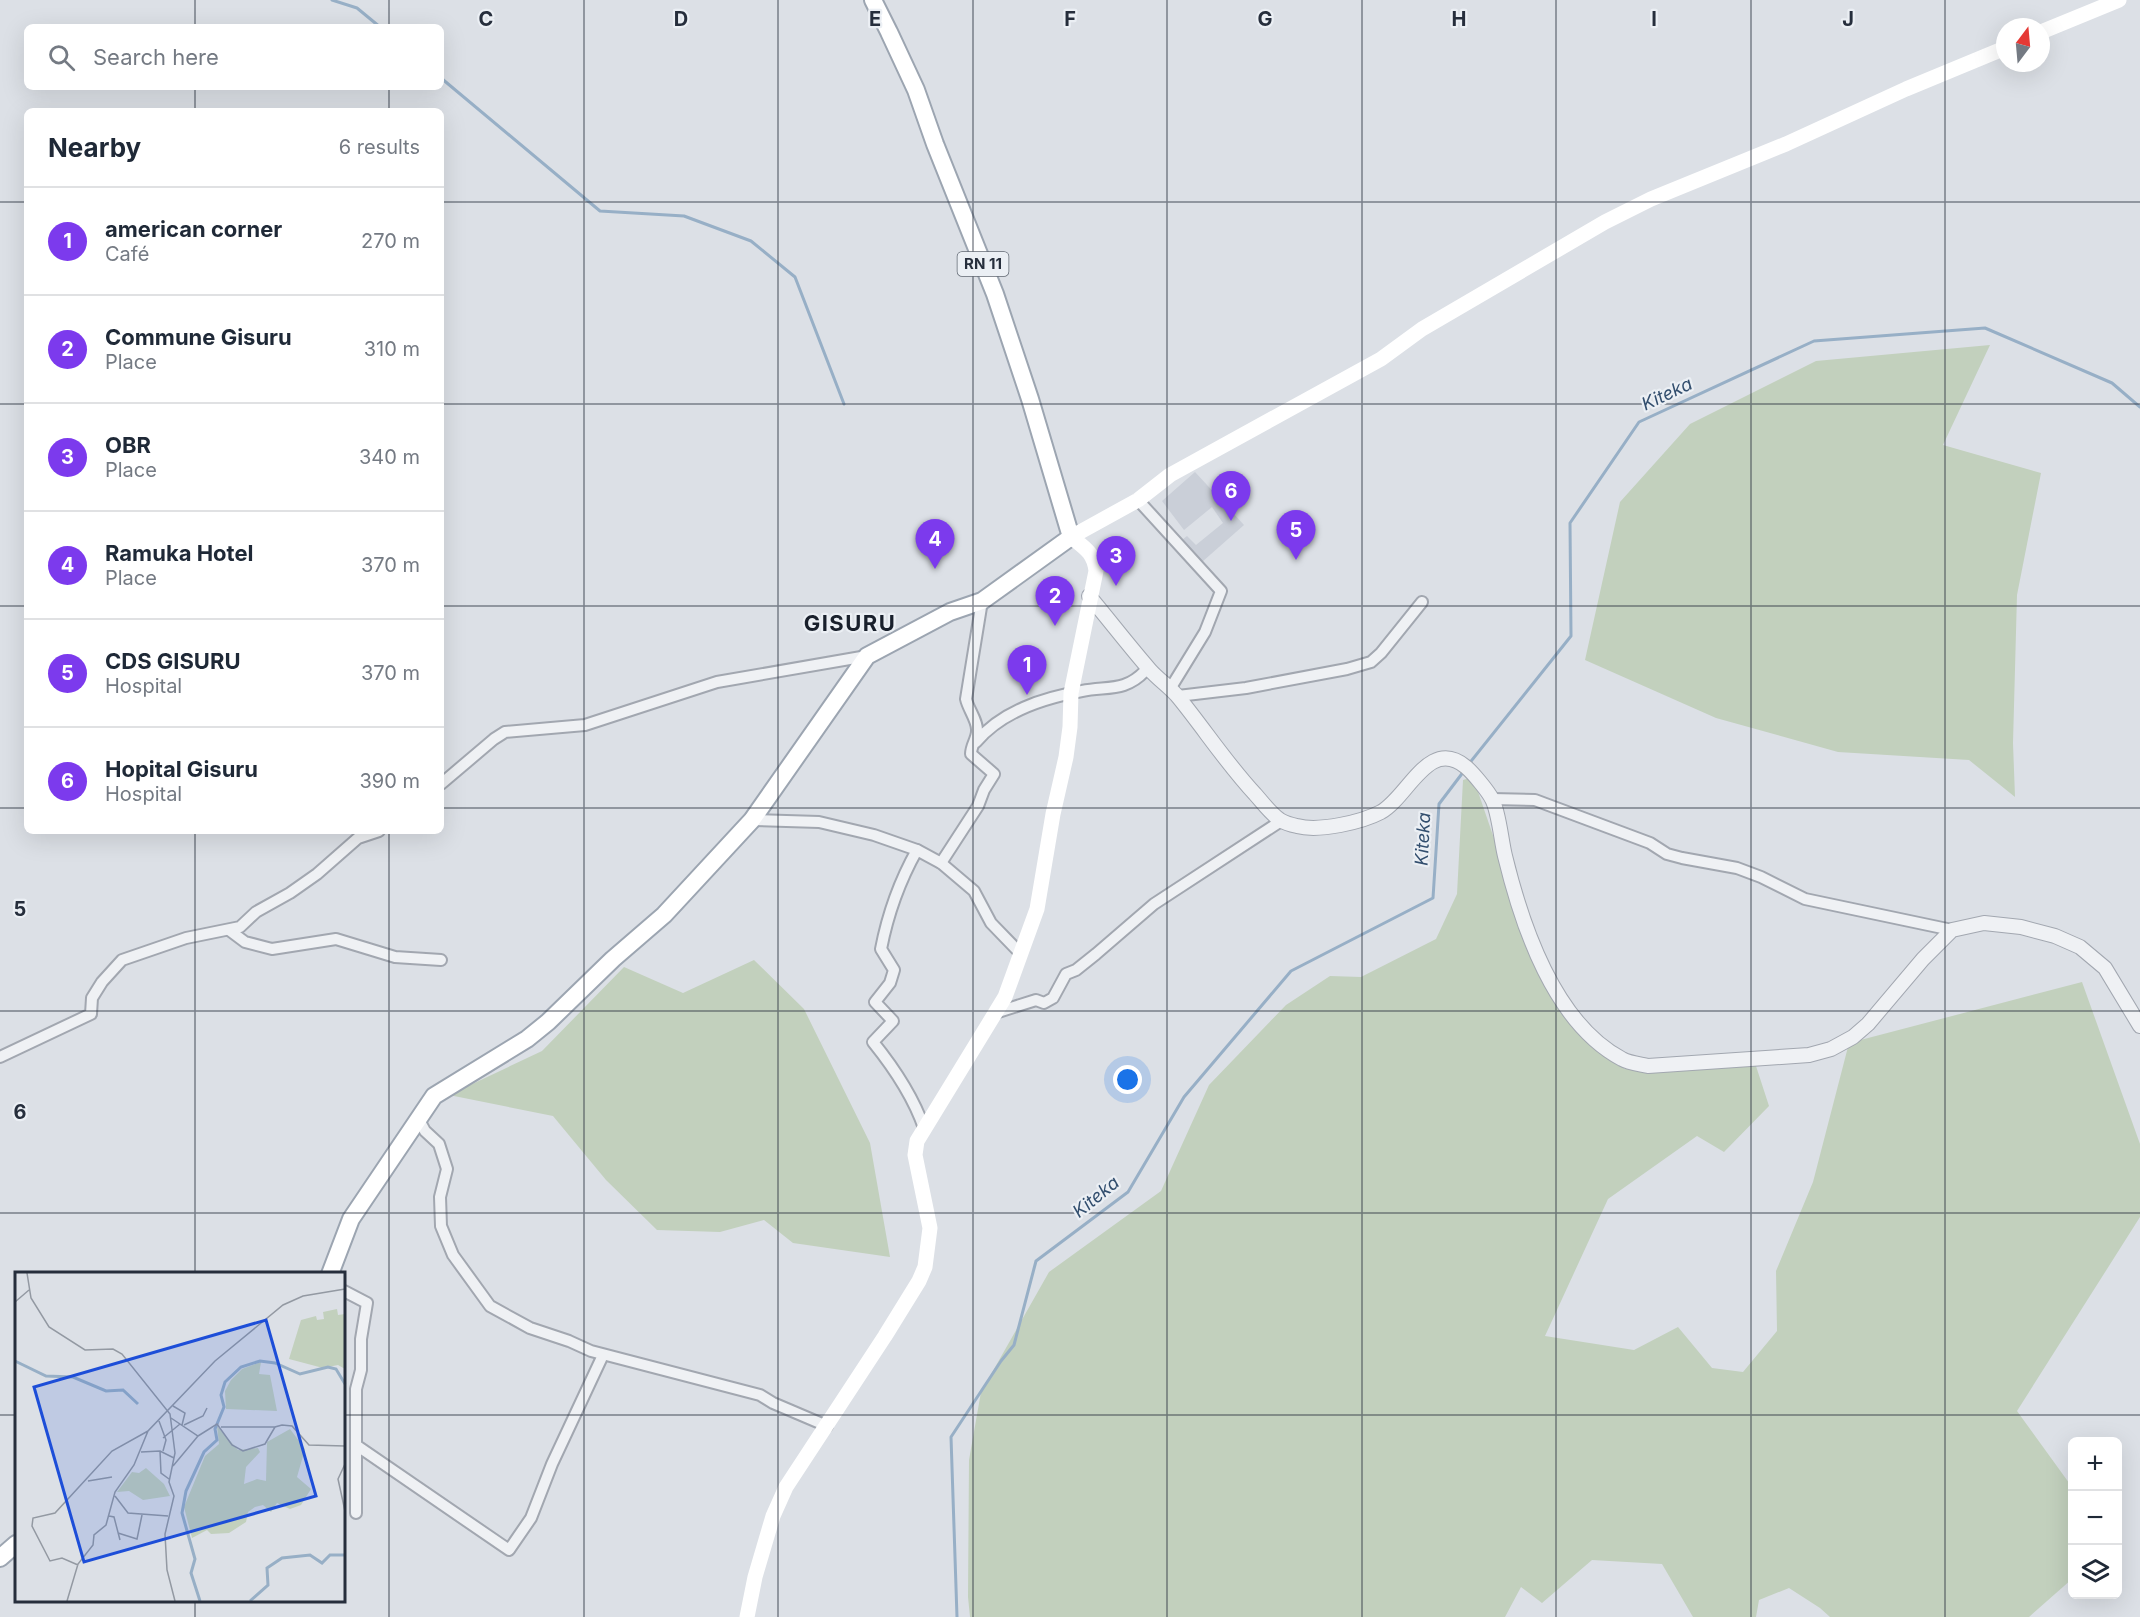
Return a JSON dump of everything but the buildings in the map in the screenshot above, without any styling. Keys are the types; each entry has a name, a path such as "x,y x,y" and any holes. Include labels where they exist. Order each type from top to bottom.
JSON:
{"main road":[{"name":"RN 11","path":"873,0 916,90 995,294 1030,399 1071,537"},
{"path":"2050,29 2120,0"},
{"path":"331,1272 351,1219 419,1120 428,1103 440,1091 527,1039 664,915 752,820 867,656 950,612 982,601 1071,537 1138,500 1170,475 1381,359 1422,329 1605,222 1651,200 1796,140 1906,89 1996,52"},
{"path":"747,1617 755,1576 772,1516 786,1486 902,1310 925,1267 930,1228 915,1155 917,1141 1005,997 1037,909 1067,747 1071,693 1089,596 1096,571 1095,561 1090,553 1071,537"},
{"path":"0,1558 15,1545"}],"street":[{"path":"1138,500 1221,591 1174,693"},
{"path":"1089,596 1151,671 1174,693 1233,771 1281,821 1300,827 1324,827 1359,820 1381,812 1393,803 1423,768 1431,763 1443,758 1452,759 1467,767 1492,799 1505,857 1520,908 1549,981 1577,1021 1606,1049 1624,1060 1648,1066 1809,1055 1831,1049 1853,1037 1868,1024 1923,958 1952,930"},
{"path":"941,863 978,806 994,774 971,754 977,725 966,699 982,601"},
{"path":"1174,693 1246,688 1347,669 1371,662 1422,602"},
{"path":"444,781 505,732 585,724 717,682 867,656"},
{"path":"971,747 982,735 1016,710 1045,699 1071,693 1124,686 1136,680 1145,671 1151,671"},
{"path":"1492,799 1535,800 1650,843 1667,854 1737,868 1805,898 1952,930 1984,923 2021,927 2055,936 2080,946 2105,968 2140,1026"},
{"path":"752,820 819,822 874,835 917,850 941,863 974,891 991,923 1020,953"},
{"path":"995,1013 1036,1000 1044,1003 1053,998 1066,974 1076,970 1154,904 1281,821"},
{"path":"0,1057 91,1014 92,998 102,982 122,960 186,938 240,927 256,912 317,874 358,838 370,834"},
{"path":"917,850 903,875 890,909 881,949 894,970 890,983 875,1002 893,1021 873,1042 908,1093 924,1128"},
{"path":"229,930 245,942 272,948 336,939 395,957 441,960"},
{"path":"419,1120 425,1131 440,1144 447,1169 440,1197 441,1226 453,1255 490,1306 530,1328 603,1355 760,1395 773,1403 827,1426"},
{"path":"345,1292 367,1303 361,1339 361,1370 356,1389 356,1513"},
{"path":"356,1445 509,1550 531,1518 552,1464 603,1355"}],"shaded area":[{"path":"1195,472 1244,525 1194,569 1147,514 1155,508 1182,540 1187,536 1196,545 1223,523 1212,507 1184,530 1162,501"}],"green space":[{"path":"1990,345 1943,445 2041,473 2017,595 2013,743 2015,797 1969,760 1838,752 1716,718 1585,660 1620,502 1690,424 1816,361"},
{"path":"1473,777 1514,897 1582,1033 1625,1069 1756,1066 1769,1106 1724,1152 1697,1136 1608,1199 1545,1336 1634,1350 1678,1327 1712,1368 1743,1372 1777,1331 1776,1271 1813,1182 1849,1043 2082,982 2140,1144 2140,1217 2017,1411 2068,1481 2068,1583 2029,1617 1830,1617 1789,1588 1759,1600 1756,1617 1693,1617 1662,1564 1592,1560 1542,1603 1521,1587 1505,1617 970,1617 968,1597 969,1460 981,1392 1049,1272 1161,1191 1209,1085 1286,1005 1330,976 1361,977 1436,939 1457,894 1463,780"},
{"path":"754,960 804,1009 870,1143 890,1257 793,1243 764,1220 720,1232 657,1230 606,1180 553,1116 449,1095 542,1051 624,967 683,993"}],"waterway":[{"path":"332,0 357,8 376,24"},
{"path":"444,81 600,211 684,216 751,241 795,277 844,404"},
{"name":"Kiteka","path":"1468,765 1571,636 1570,523 1639,422 1814,341 1985,328 2112,383 2140,407"},
{"name":"Kiteka","path":"957,1617 951,1437 1014,1345 1036,1261 1128,1192 1184,1097 1291,971 1433,898 1439,804 1464,771"}],"place":[{"name":"Hopital Gisuru","path":"1231,521"},
{"name":"CDS GISURU","path":"1296,560"},
{"name":"Ramuka Hotel","path":"935,569"},
{"name":"OBR","path":"1116,586"},
{"name":"Commune Gisuru","path":"1055,626"},
{"name":"american corner","path":"1027,695"}],"district":[{"name":"GISURU","path":"850,623"}]}
